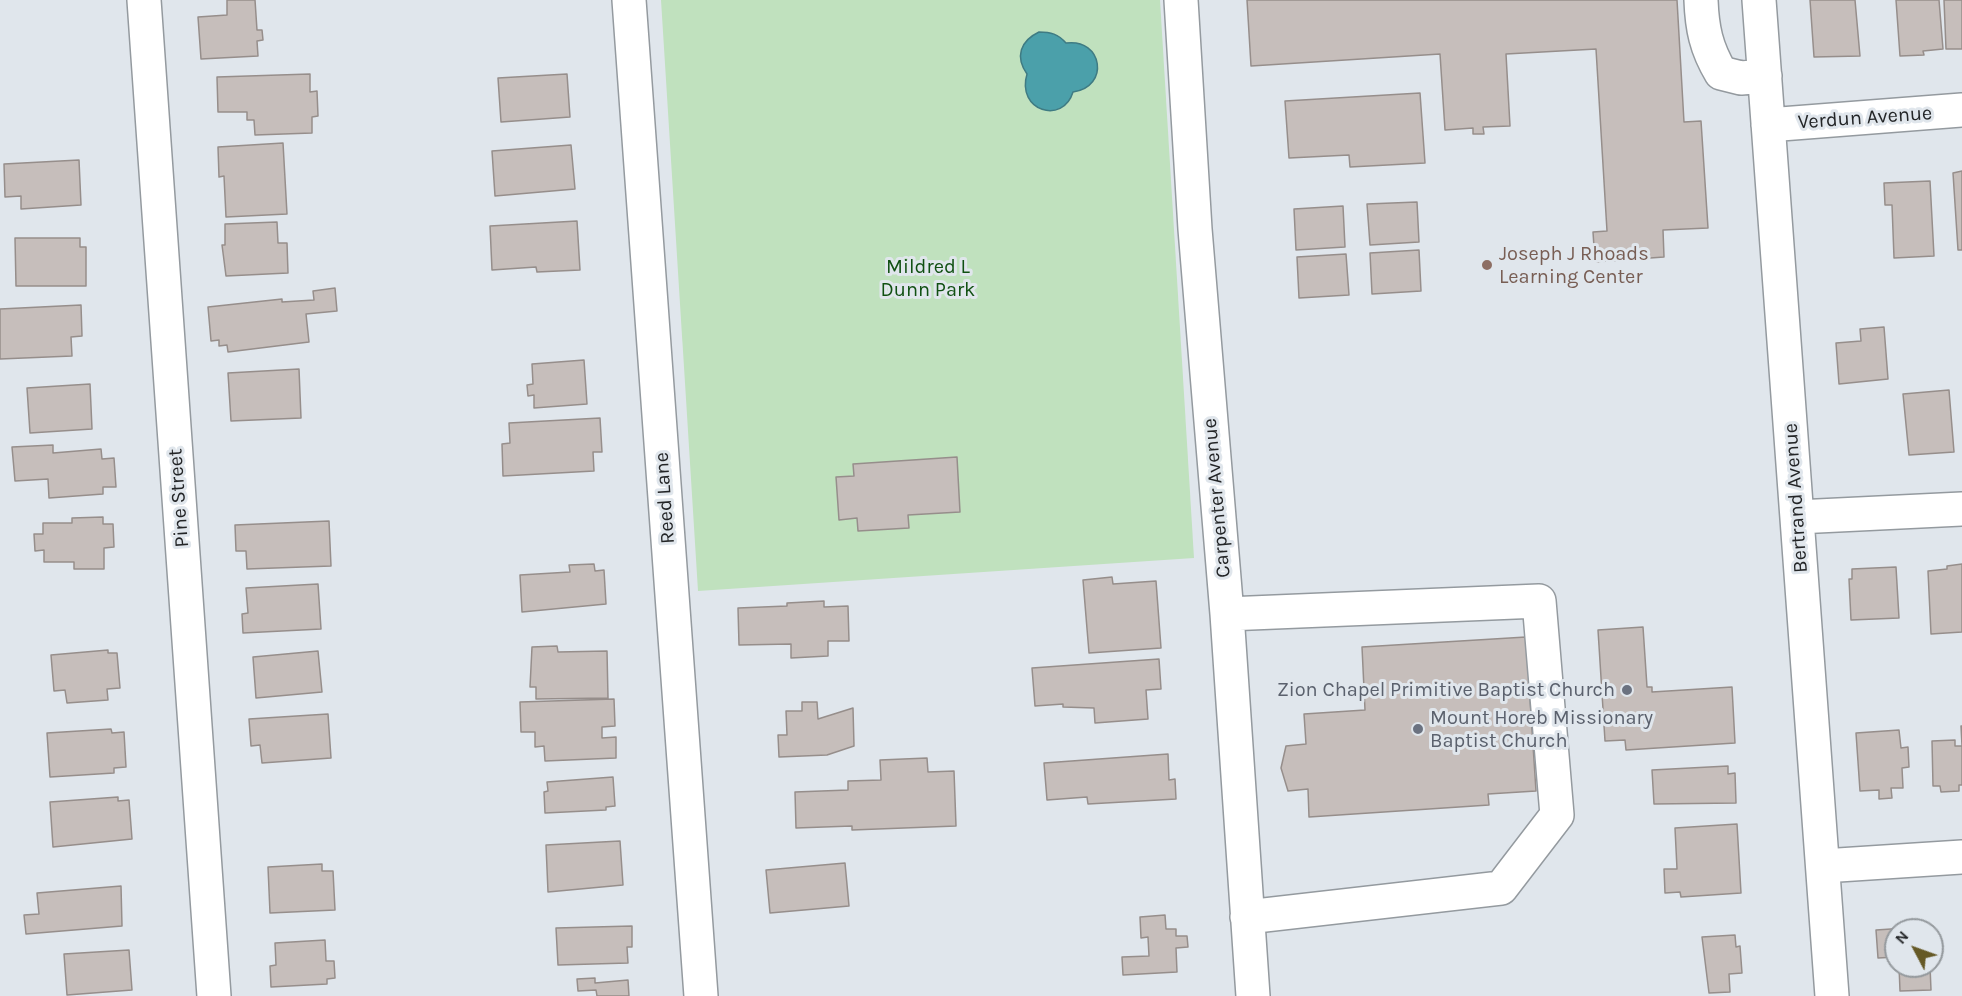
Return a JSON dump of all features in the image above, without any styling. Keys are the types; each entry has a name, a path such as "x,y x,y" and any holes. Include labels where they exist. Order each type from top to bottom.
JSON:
{"street":[{"name":"Pine Street","path":"144,0 214,996"},
{"name":"Reed Lane","path":"629,0 701,996"},
{"name":"Carpenter Avenue","path":"1181,0 1195,229 1227,614 1253,996"},
{"path":"1701,0 1702,25 1710,56 1721,73 1741,78 1765,76"},
{"name":"Bertrand Avenue","path":"1759,0 1832,996"},
{"name":"Verdun Avenue","path":"1768,125 1962,110"},
{"path":"1797,517 1962,509"},
{"path":"1227,614 1539,601 1557,815 1501,888 1247,917"},
{"path":"1823,866 1962,857"}],"green space":[{"name":"Mildred L Dunn Park","path":"661,0 1160,0 1194,558 698,591"}],"water":[{"path":"1039,32 1054,34 1066,43 1078,43 1088,48 1097,64 1097,73 1093,82 1073,92 1068,102 1051,111 1034,105 1028,97 1025,87 1027,74 1021,62 1021,50 1027,40"}],"building":[{"path":"227,0 255,0 257,30 262,30 263,40 257,41 258,56 201,59 198,17 227,15"},
{"path":"1247,0 1677,0 1684,122 1701,121 1708,228 1663,230 1664,257 1595,262 1593,232 1607,231 1596,49 1506,54 1510,126 1483,127 1484,134 1473,134 1473,128 1445,130 1440,54 1251,66"},
{"path":"1810,0 1855,0 1860,56 1814,57"},
{"path":"1896,0 1939,0 1943,49 1923,51 1924,55 1900,56"},
{"path":"1944,0 1962,0 1962,49 1946,49"},
{"path":"310,74 310,92 317,91 318,116 312,117 312,133 255,135 254,120 247,120 247,112 218,112 217,77"},
{"path":"567,74 570,117 501,122 498,78"},
{"path":"1420,93 1425,163 1350,167 1349,155 1289,158 1285,101"},
{"path":"283,143 287,214 226,217 224,176 219,177 218,147"},
{"path":"571,145 575,189 495,196 492,151"},
{"path":"79,160 81,205 21,209 21,196 5,197 4,164"},
{"path":"1962,171 1962,250 1958,250 1953,173"},
{"path":"1930,181 1934,256 1894,258 1892,205 1885,205 1884,183"},
{"path":"1417,202 1419,242 1370,245 1367,204"},
{"path":"1343,206 1345,247 1296,250 1294,209"},
{"path":"577,221 580,270 537,272 536,267 492,270 490,226"},
{"path":"277,222 278,243 287,243 288,273 226,276 222,245 225,245 225,224"},
{"path":"15,238 80,238 80,247 86,247 86,286 16,286"},
{"path":"1419,250 1421,291 1372,294 1370,253"},
{"path":"1346,254 1349,295 1299,298 1297,257"},
{"path":"335,288 337,311 306,314 309,342 228,352 227,345 219,346 219,340 211,341 208,307 282,299 282,302 314,300 313,291"},
{"path":"81,305 82,336 71,337 72,356 0,359 0,309"},
{"path":"1884,327 1888,379 1839,384 1836,343 1861,341 1860,329"},
{"path":"584,360 587,404 534,408 534,395 528,396 527,385 533,384 532,364"},
{"path":"299,369 301,418 231,421 228,373"},
{"path":"90,384 92,429 30,433 27,388"},
{"path":"1949,390 1954,452 1909,455 1903,394"},
{"path":"600,418 602,452 593,452 594,471 503,476 502,444 510,443 509,423"},
{"path":"53,445 53,453 101,449 102,459 114,458 116,487 103,487 103,494 49,498 48,479 15,481 12,447"},
{"path":"957,457 960,512 908,515 909,528 858,531 857,518 839,520 836,477 854,476 853,464"},
{"path":"103,517 103,524 113,524 114,547 104,548 104,569 74,569 74,562 44,562 44,550 35,551 34,534 43,534 43,523 72,523 72,518"},
{"path":"329,521 331,566 247,569 246,551 236,551 235,525"},
{"path":"594,564 595,571 604,570 606,604 522,612 520,575 570,572 569,565"},
{"path":"1962,564 1962,632 1931,634 1928,571 1947,569 1947,566"},
{"path":"1896,567 1899,618 1851,620 1849,579 1852,579 1852,569"},
{"path":"1112,577 1113,584 1156,581 1161,648 1089,653 1083,580"},
{"path":"318,584 321,629 243,633 242,614 248,613 246,588"},
{"path":"824,601 824,607 848,606 849,641 828,641 828,656 791,658 791,644 739,645 738,608 787,606 787,603"},
{"name":"Zion Chapel Primitive Baptist Church","path":"1643,627 1647,687 1652,687 1652,692 1732,687 1735,743 1626,750 1625,740 1605,741 1598,630"},
{"name":"Mount Horeb Missionary Baptist Church","path":"1526,637 1538,683 1529,684 1536,791 1488,794 1489,805 1309,817 1308,789 1288,791 1281,768 1286,746 1306,744 1304,714 1365,710 1362,647"},
{"path":"557,646 558,652 607,651 608,698 536,699 536,687 530,687 532,647"},
{"path":"108,650 108,653 117,653 120,688 107,689 108,700 67,703 65,690 54,691 51,655"},
{"path":"318,651 322,692 256,698 253,657"},
{"path":"1159,659 1161,689 1146,690 1148,719 1095,723 1094,708 1063,707 1063,704 1035,706 1032,668"},
{"path":"614,699 615,726 602,727 602,738 616,737 616,758 545,761 544,746 535,747 535,732 521,732 520,702"},
{"path":"802,702 817,702 818,719 853,708 854,746 827,755 779,757 778,735 787,735 786,711 802,711"},
{"path":"328,714 331,758 262,763 260,745 251,746 249,719"},
{"path":"111,729 112,733 124,732 126,767 114,768 114,773 50,777 47,733"},
{"path":"1899,730 1901,748 1908,747 1909,767 1902,768 1903,788 1891,788 1892,798 1879,799 1879,790 1860,791 1856,733"},
{"path":"1955,740 1955,746 1962,746 1962,785 1959,785 1959,791 1941,792 1940,786 1933,786 1932,741"},
{"path":"1168,754 1169,780 1175,779 1176,799 1088,804 1087,797 1047,800 1044,763"},
{"path":"927,758 928,772 954,771 956,826 852,830 852,826 796,828 795,792 848,790 848,781 881,780 880,760"},
{"path":"1728,766 1728,774 1735,773 1736,803 1654,804 1652,770"},
{"path":"613,777 615,806 606,807 606,810 545,813 544,792 548,791 547,782"},
{"path":"118,797 118,801 129,800 132,839 53,847 50,802"},
{"path":"1737,824 1741,893 1681,897 1680,892 1665,893 1664,869 1677,869 1675,828"},
{"path":"620,841 623,885 548,892 546,845"},
{"path":"845,863 849,906 770,913 766,870"},
{"path":"322,864 322,871 333,871 335,910 270,913 268,867"},
{"path":"121,886 122,926 26,934 24,915 39,914 37,893"},
{"path":"1165,915 1166,929 1176,929 1176,936 1187,936 1188,947 1176,948 1177,972 1123,975 1122,957 1149,956 1148,937 1141,938 1140,917"},
{"path":"632,926 632,947 627,947 628,963 558,965 556,928"},
{"path":"1884,929 1884,958 1878,958 1876,930"},
{"path":"1735,935 1736,947 1740,946 1742,973 1729,974 1730,992 1709,993 1702,937"},
{"path":"325,940 326,961 334,961 335,978 327,979 327,984 271,987 270,966 276,965 275,943"},
{"path":"129,950 132,990 67,995 64,954"},
{"path":"595,978 595,983 628,980 629,996 597,996 596,990 578,991 577,979"},
{"path":"1899,978 1930,978 1931,990 1900,991"}],"place":[{"name":"Joseph J Rhoads Learning Center","path":"1487,265"},
{"name":"Zion Chapel Primitive Baptist Church","path":"1627,690"},
{"name":"Mount Horeb Missionary Baptist Church","path":"1418,729"}]}
